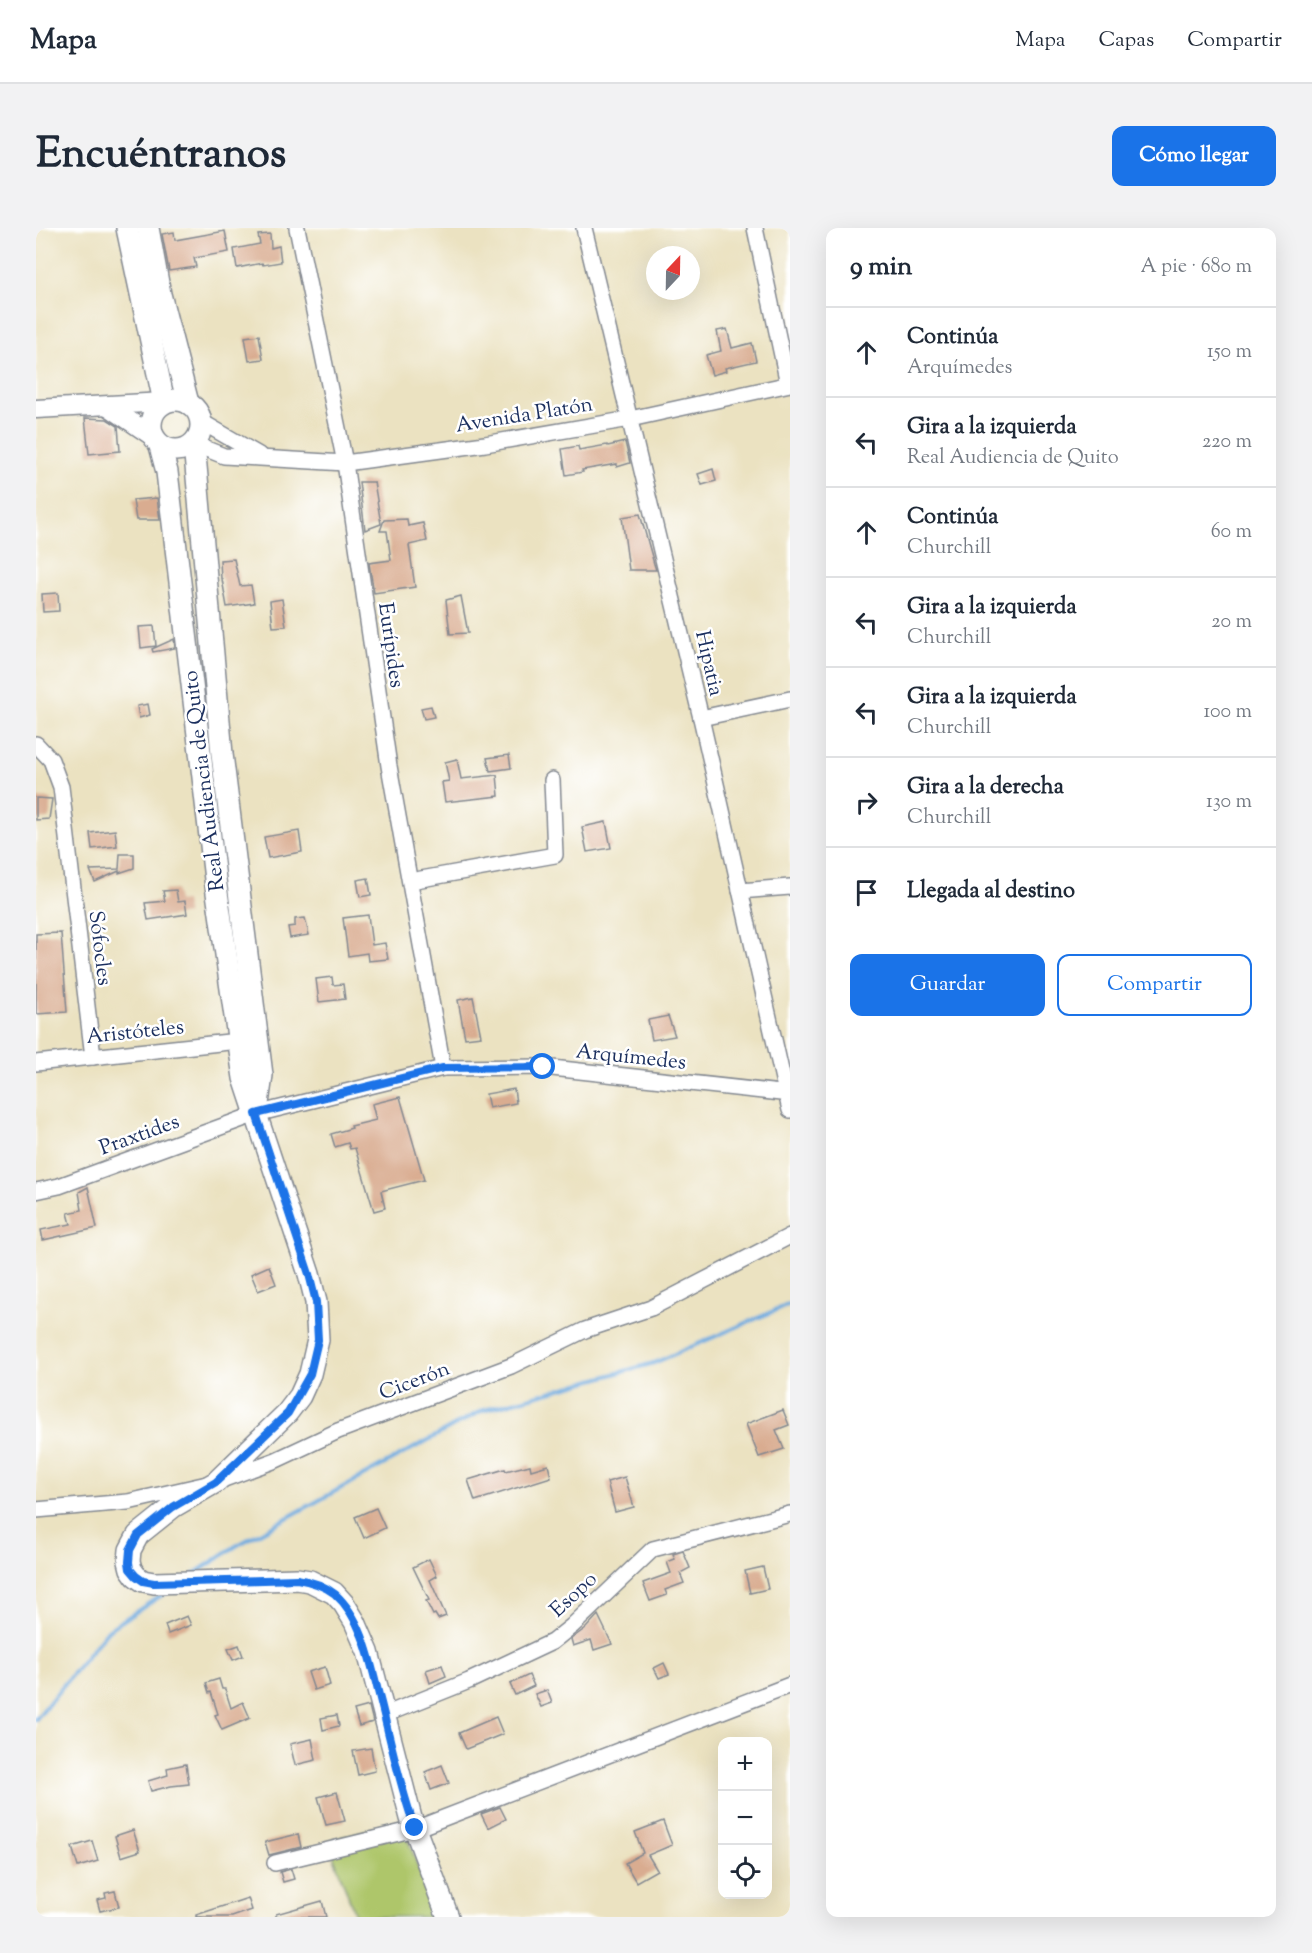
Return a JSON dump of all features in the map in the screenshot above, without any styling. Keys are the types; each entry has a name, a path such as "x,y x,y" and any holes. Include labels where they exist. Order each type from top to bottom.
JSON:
{"main road":[{"path":"127,228 164,402"},
{"path":"148,228 160,294 188,403"},
{"path":"172,400 188,403 196,408 202,422 200,434 194,444 171,451 156,441 150,423 154,411 164,402 172,400"},
{"name":"Real Audiencia de Quito","path":"156,441 167,472 215,879 244,1078 309,1274 316,1302 318,1340 310,1374 288,1413 216,1482 173,1507 138,1535 130,1550 130,1569 143,1581 168,1584 297,1579 322,1586 334,1593 355,1622 368,1652 384,1715"},
{"name":"Real Audiencia de Quito","path":"194,444 222,754 262,1075 256,1114"},
{"path":"384,1715 415,1828 448,1917"}],"street":[{"name":"Eurípides","path":"297,228 345,463 389,766 443,1068"},
{"name":"Hipatia","path":"584,228 701,718 790,1110"},
{"path":"755,228 789,384"},
{"name":"Avenida Platón","path":"194,444 224,456 345,463 485,444 630,419 789,384"},
{"path":"36,409 164,402"},
{"path":"108,406 156,441"},
{"name":"Avenida Platón","path":"202,422 261,457"},
{"path":"701,718 790,699"},
{"name":"Sófocles","path":"36,744 51,760 62,787 93,1057"},
{"path":"410,881 555,855 552,780"},
{"path":"740,891 790,887"},
{"name":"Aristóteles","path":"36,1063 238,1041"},
{"name":"Arquímedes","path":"256,1114 443,1068 543,1067 788,1094"},
{"name":"Praxtides","path":"36,1191 59,1186 256,1114"},
{"name":"Cicerón","path":"36,1510 128,1502 216,1482 276,1460 338,1431 511,1366 585,1330 651,1308 790,1236"},
{"name":"Esopo","path":"384,1715 469,1681 552,1642 653,1549 790,1514"},
{"path":"275,1863 415,1828 790,1685"}],"green space":[{"path":"401,1820 436,1917 356,1917 328,1841"}],"building":[{"path":"225,231 229,252 194,258 196,267 169,271 162,234 174,232 175,240"},
{"path":"270,234 271,248 279,246 281,262 237,268 234,249 260,244 258,235"},
{"path":"727,329 732,348 752,343 756,361 725,368 726,371 712,375 706,355 721,351 717,331"},
{"path":"259,335 263,359 249,361 245,337"},
{"path":"85,418 107,419 118,426 120,451 89,454"},
{"path":"625,442 630,463 617,467 617,464 582,470 583,472 566,475 562,449 578,446 579,450"},
{"path":"713,469 716,481 702,485 698,474"},
{"path":"359,482 374,482 381,524 365,530"},
{"path":"157,498 160,520 136,520 133,500"},
{"path":"640,514 656,570 629,570 622,517"},
{"path":"407,519 408,526 423,523 427,541 409,545 415,587 374,593 369,563 391,560 387,531 380,531 384,520"},
{"path":"234,559 240,586 251,585 254,603 227,607 221,579 220,560"},
{"path":"58,593 59,611 43,612 42,594"},
{"path":"461,596 468,633 450,634 446,600"},
{"path":"282,599 286,626 273,627 270,601"},
{"path":"154,626 156,646 141,648 139,627"},
{"path":"174,639 175,648 153,652 152,649"},
{"path":"148,704 150,715 139,718 137,706"},
{"path":"431,706 434,717 424,719 421,708"},
{"path":"509,755 511,768 490,771 487,758"},
{"path":"457,759 461,779 497,775 499,796 445,802 442,782 449,781 445,762"},
{"path":"36,798 52,799 49,819 36,820"},
{"path":"606,822 611,848 587,852 582,827"},
{"path":"115,830 117,846 92,849 90,833"},
{"path":"299,831 302,852 268,858 264,837"},
{"path":"120,854 134,854 134,868 119,873 119,871 95,882 90,870 119,869"},
{"path":"368,878 371,895 360,897 357,880"},
{"path":"176,890 178,902 185,901 187,914 148,920 145,903 165,901 163,891"},
{"path":"368,915 372,945 385,943 388,959 368,961 367,953 348,956 343,918"},
{"path":"305,918 309,935 290,938 288,927 295,926 295,919"},
{"path":"61,933 67,1012 36,1014 36,934"},
{"path":"332,977 333,985 343,984 345,999 319,1002 316,979"},
{"path":"473,997 481,1036 465,1038 458,1000"},
{"path":"668,1016 675,1036 652,1040 648,1020"},
{"path":"514,1089 516,1103 489,1108 486,1094"},
{"path":"400,1097 424,1180 381,1191 385,1208 374,1211 355,1148 350,1149 348,1143 335,1147 331,1134 376,1120 372,1104"},
{"path":"88,1187 97,1228 43,1240 41,1230 71,1224 68,1213 82,1210 79,1192"},
{"path":"269,1266 276,1284 258,1291 251,1274"},
{"path":"783,1410 789,1425 776,1430 784,1449 759,1457 746,1424"},
{"path":"530,1465 531,1470 548,1465 551,1477 475,1501 468,1480 505,1469 506,1471"},
{"path":"625,1477 634,1507 615,1512 607,1482"},
{"path":"376,1508 385,1528 364,1538 355,1517"},
{"path":"683,1551 690,1568 680,1573 684,1583 665,1590 667,1595 650,1601 643,1583 671,1573 667,1562 675,1559 673,1554"},
{"path":"429,1559 437,1576 430,1580 446,1616 438,1619 435,1614 433,1615 426,1601 429,1600 413,1567"},
{"path":"763,1567 768,1589 750,1593 745,1571"},
{"path":"598,1615 612,1644 594,1650 591,1640 573,1646 571,1639"},
{"path":"187,1616 191,1625 168,1634 165,1625"},
{"path":"239,1645 243,1656 233,1660 228,1649"},
{"path":"664,1663 669,1674 659,1678 654,1668"},
{"path":"442,1665 446,1676 430,1683 426,1670"},
{"path":"325,1667 330,1685 314,1690 308,1672"},
{"path":"529,1675 534,1686 515,1695 510,1684"},
{"path":"219,1679 231,1708 243,1702 250,1718 222,1730 215,1715 218,1714 211,1692 209,1693 206,1683"},
{"path":"547,1690 552,1703 541,1707 535,1694"},
{"path":"369,1706 373,1722 359,1726 354,1710"},
{"path":"337,1715 339,1726 323,1730 321,1718"},
{"path":"496,1717 503,1734 466,1749 459,1733"},
{"path":"312,1739 316,1760 295,1765 290,1744"},
{"path":"371,1748 375,1771 358,1775 353,1751"},
{"path":"186,1764 189,1784 151,1791 148,1781 168,1775 167,1768"},
{"path":"442,1765 449,1783 431,1790 425,1772"},
{"path":"337,1792 345,1821 326,1825 318,1797"},
{"path":"500,1807 506,1819 488,1828 481,1814"},
{"path":"663,1821 672,1845 648,1855 657,1870 636,1882 625,1863 643,1853 635,1832"},
{"path":"133,1830 140,1851 121,1857 115,1836"},
{"path":"298,1834 301,1847 269,1855 265,1842"},
{"path":"92,1841 98,1861 78,1867 72,1847"},
{"path":"291,1869 294,1879 283,1882 280,1872"},
{"path":"115,1891 119,1907 100,1911 97,1900 106,1898 105,1893"},
{"path":"248,1898 252,1910 232,1917 196,1917 196,1915"},
{"path":"322,1901 326,1917 276,1917 276,1914"}],"waterway":[{"path":"194,1574 236,1546 481,1411 654,1363 790,1304"},
{"path":"36,1719 108,1630 168,1591"}],"route":[{"path":"415,1828 368,1652 355,1622 334,1593 310,1581 297,1579 168,1584 143,1581 130,1569 130,1550 138,1535 173,1507 216,1482 288,1413 310,1374 318,1340 316,1302 309,1274 256,1114 443,1068 543,1067"}]}
